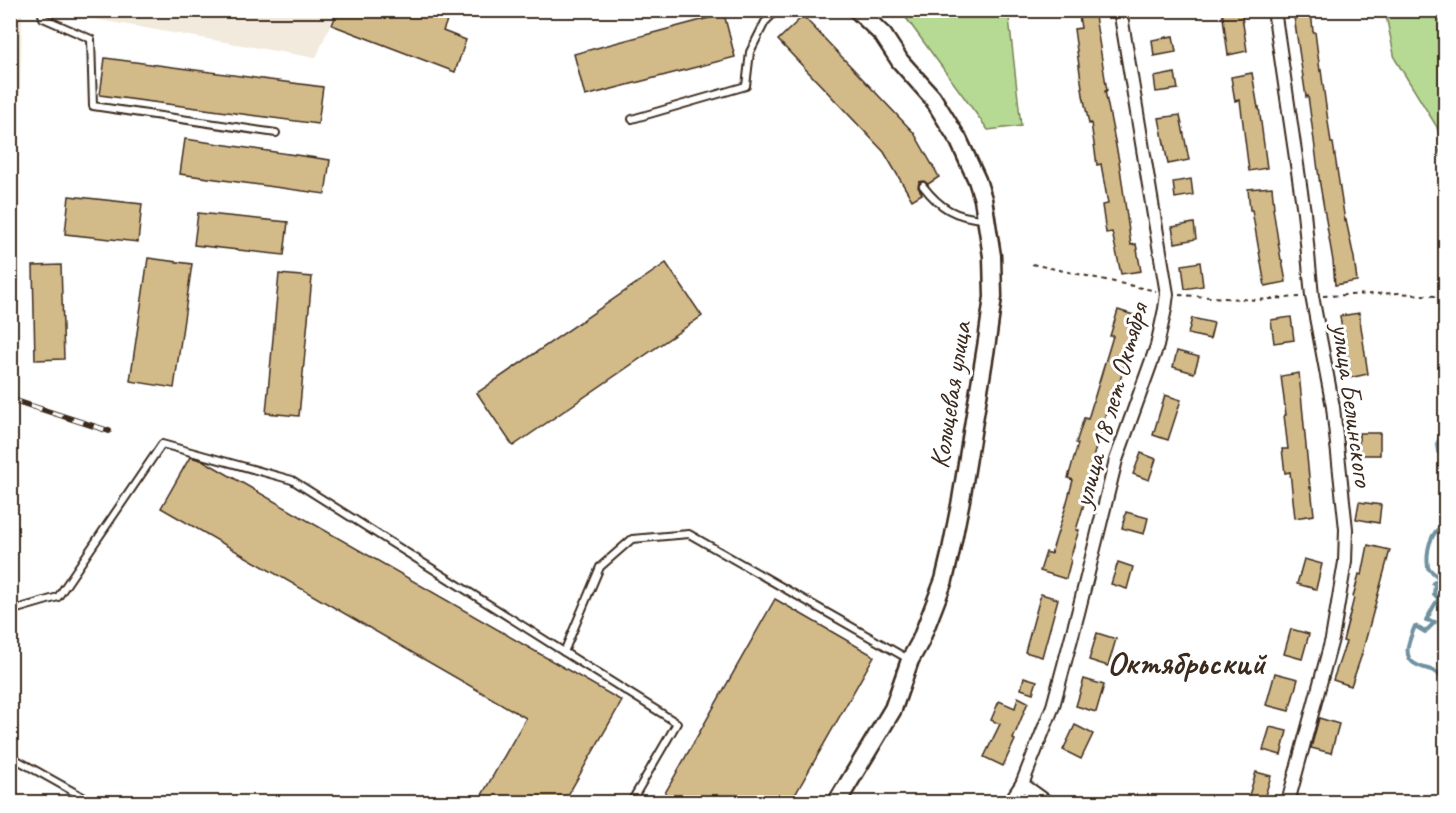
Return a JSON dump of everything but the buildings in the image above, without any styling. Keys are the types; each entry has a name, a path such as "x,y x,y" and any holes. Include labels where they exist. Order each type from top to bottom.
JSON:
{"street":[{"name":"Кольцевая улица","path":"837,802 893,709 910,660 920,642 944,580 957,520 993,297 992,256 987,219 977,180 959,141 932,97 900,61 883,35 857,10"},
{"name":"улица 18 лет Октября","path":"1010,802 1022,784 1053,706 1116,460 1157,346 1165,309 1167,294 1120,10"},
{"name":"улица Белинского","path":"1274,10 1304,212 1312,296 1333,407 1346,529 1344,562 1332,639 1288,802"},
{"path":"1022,784 1047,802"}],"lane":[{"path":"41,10 43,18 91,39 93,106 276,133"},
{"path":"632,118 746,86 750,52 765,22 777,10"},
{"path":"923,186 948,211 973,218 987,219"},
{"path":"10,611 58,597 162,444 292,480 677,723 631,802"},
{"path":"564,652 600,567 632,539 688,534 910,660"},
{"path":"10,756 92,802"}],"path":[{"path":"1032,264 1167,294 1257,300 1400,293 1446,297"}],"shaded area":[{"path":"59,10 336,11 316,58 59,13"},
{"path":"10,11 21,11 22,14 14,357 10,356"}],"green space":[{"path":"901,11 1009,18 1021,126 988,130"},
{"path":"1385,11 1445,11 1445,157 1437,127 1395,59"}],"waterway":[{"path":"1411,10 1423,15 1433,11 1446,15"},
{"path":"1446,141 1441,151 1446,163"},
{"path":"1446,405 1443,413 1446,416"},
{"path":"1446,425 1437,444 1438,452 1446,454"},
{"path":"1446,469 1441,473 1440,479 1443,485 1446,484"},
{"path":"1446,525 1432,537 1428,556 1428,568 1440,579 1433,583 1434,594 1439,599 1426,620 1435,622 1425,632 1415,626 1408,647 1412,662 1436,672 1446,683"}],"railway":[{"path":"10,399 109,431"}],"district":[{"name":"Октябрьский","path":"1186,662"}]}
